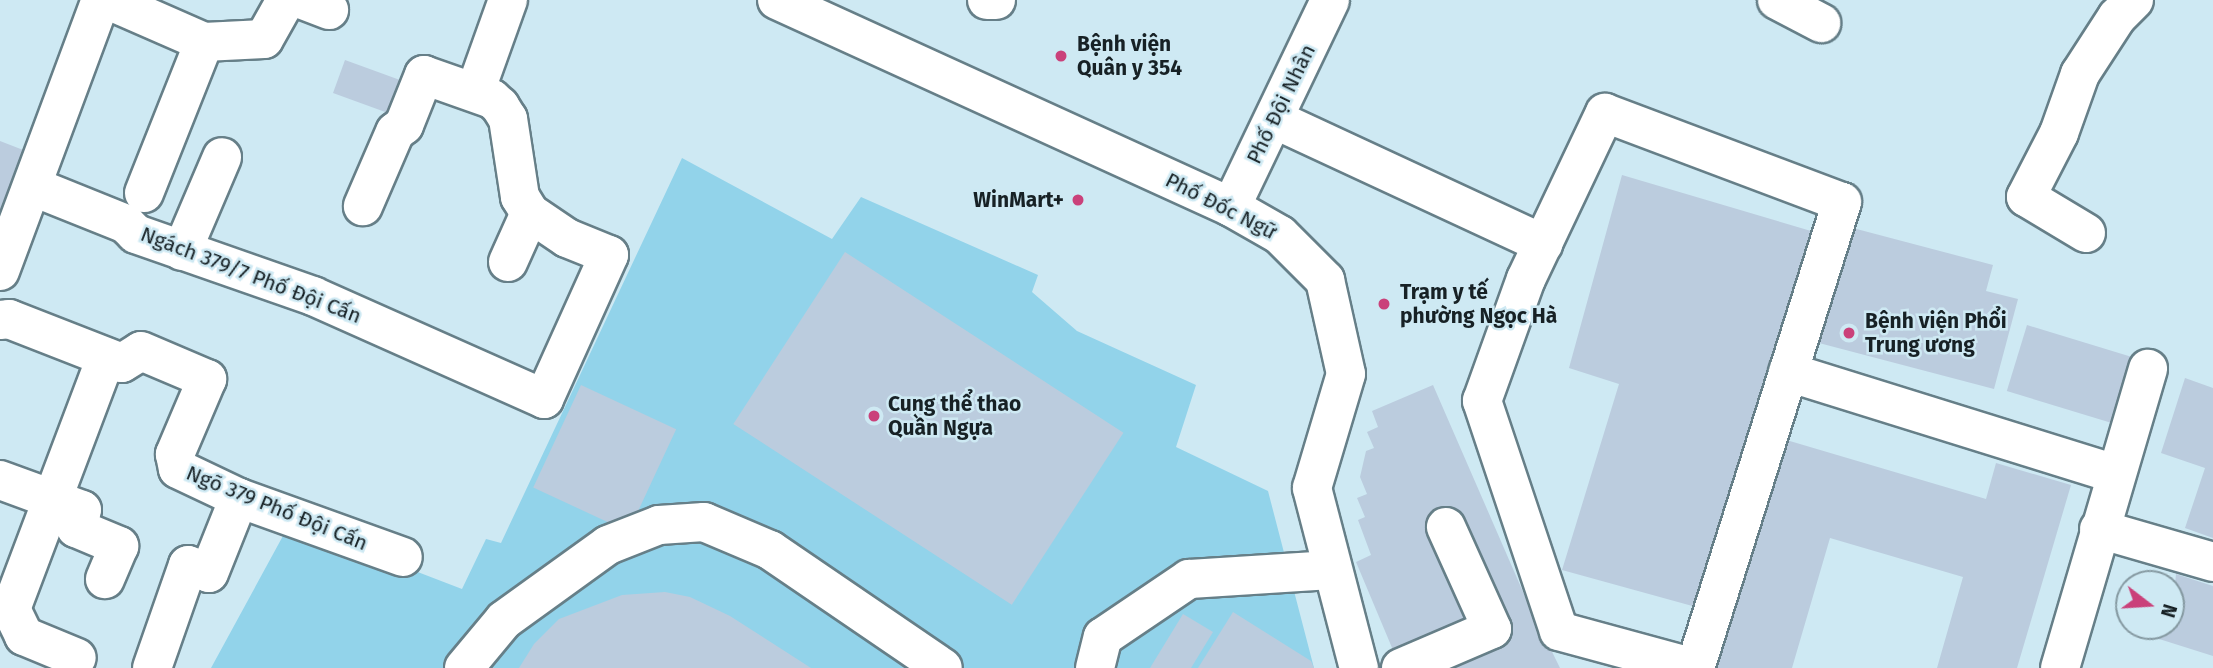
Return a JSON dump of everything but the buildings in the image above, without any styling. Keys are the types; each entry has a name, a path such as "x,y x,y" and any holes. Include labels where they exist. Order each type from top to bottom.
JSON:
{"street":[{"path":"0,271 34,187 101,0"},
{"path":"108,0 204,42 264,39 286,0"},
{"path":"475,92 508,0"},
{"name":"Phố Đốc Ngữ","path":"777,0 1231,207 1280,235 1325,280 1339,325 1346,374 1312,488 1359,668"},
{"path":"987,0 996,0"},
{"name":"Phố Đội Nhân","path":"1231,207 1330,0"},
{"path":"1777,0 1821,23"},
{"path":"2086,233 2026,197 2059,134 2080,74 2117,17 2134,0"},
{"path":"144,193 204,42"},
{"path":"363,205 395,132 404,125 424,75 475,92 492,99 508,119 520,197 530,213 508,262"},
{"path":"1605,113 1842,202 1788,372 1695,668 1559,631 1482,401 1543,244 1605,113"},
{"path":"1274,119 1543,244"},
{"path":"182,251 222,157"},
{"name":"Ngách 379/7 Phố Đội Cấn","path":"34,187 182,251 313,296 544,399 609,255 567,237 530,213"},
{"name":"Ngõ 379 Phố Đội Cấn","path":"0,320 9,319 122,363 141,351 207,379 174,462 178,469 239,498 403,557"},
{"path":"77,658 24,636 5,609 54,499 106,357"},
{"path":"2060,668 2148,369"},
{"path":"1788,372 2116,474"},
{"path":"0,480 82,510 76,528 119,546 105,579"},
{"path":"152,668 188,565 209,573 239,498"},
{"path":"464,668 504,620 608,545 659,526 704,523 770,551 943,668"},
{"path":"1401,668 1492,629 1446,527"},
{"path":"2099,529 2213,562"},
{"path":"1095,668 1103,637 1189,579 1332,570"}],"shaded area":[{"name":"Cung thể thao Quần Ngựa","path":"682,158 832,239 861,197 1038,275 1032,292 1077,331 1196,385 1176,447 1268,491 1314,668 211,668 290,523 462,589 486,539 501,543"}],"place":[{"name":"Bệnh viện Quân y 354","path":"1061,56"},
{"name":"WinMart+","path":"1078,200"},
{"name":"Trạm y tế phường Ngọc Hà","path":"1384,304"},
{"name":"Bệnh viện Phổi Trung ương","path":"1849,333"},
{"name":"Cung thể thao Quần Ngựa","path":"874,416"}]}
